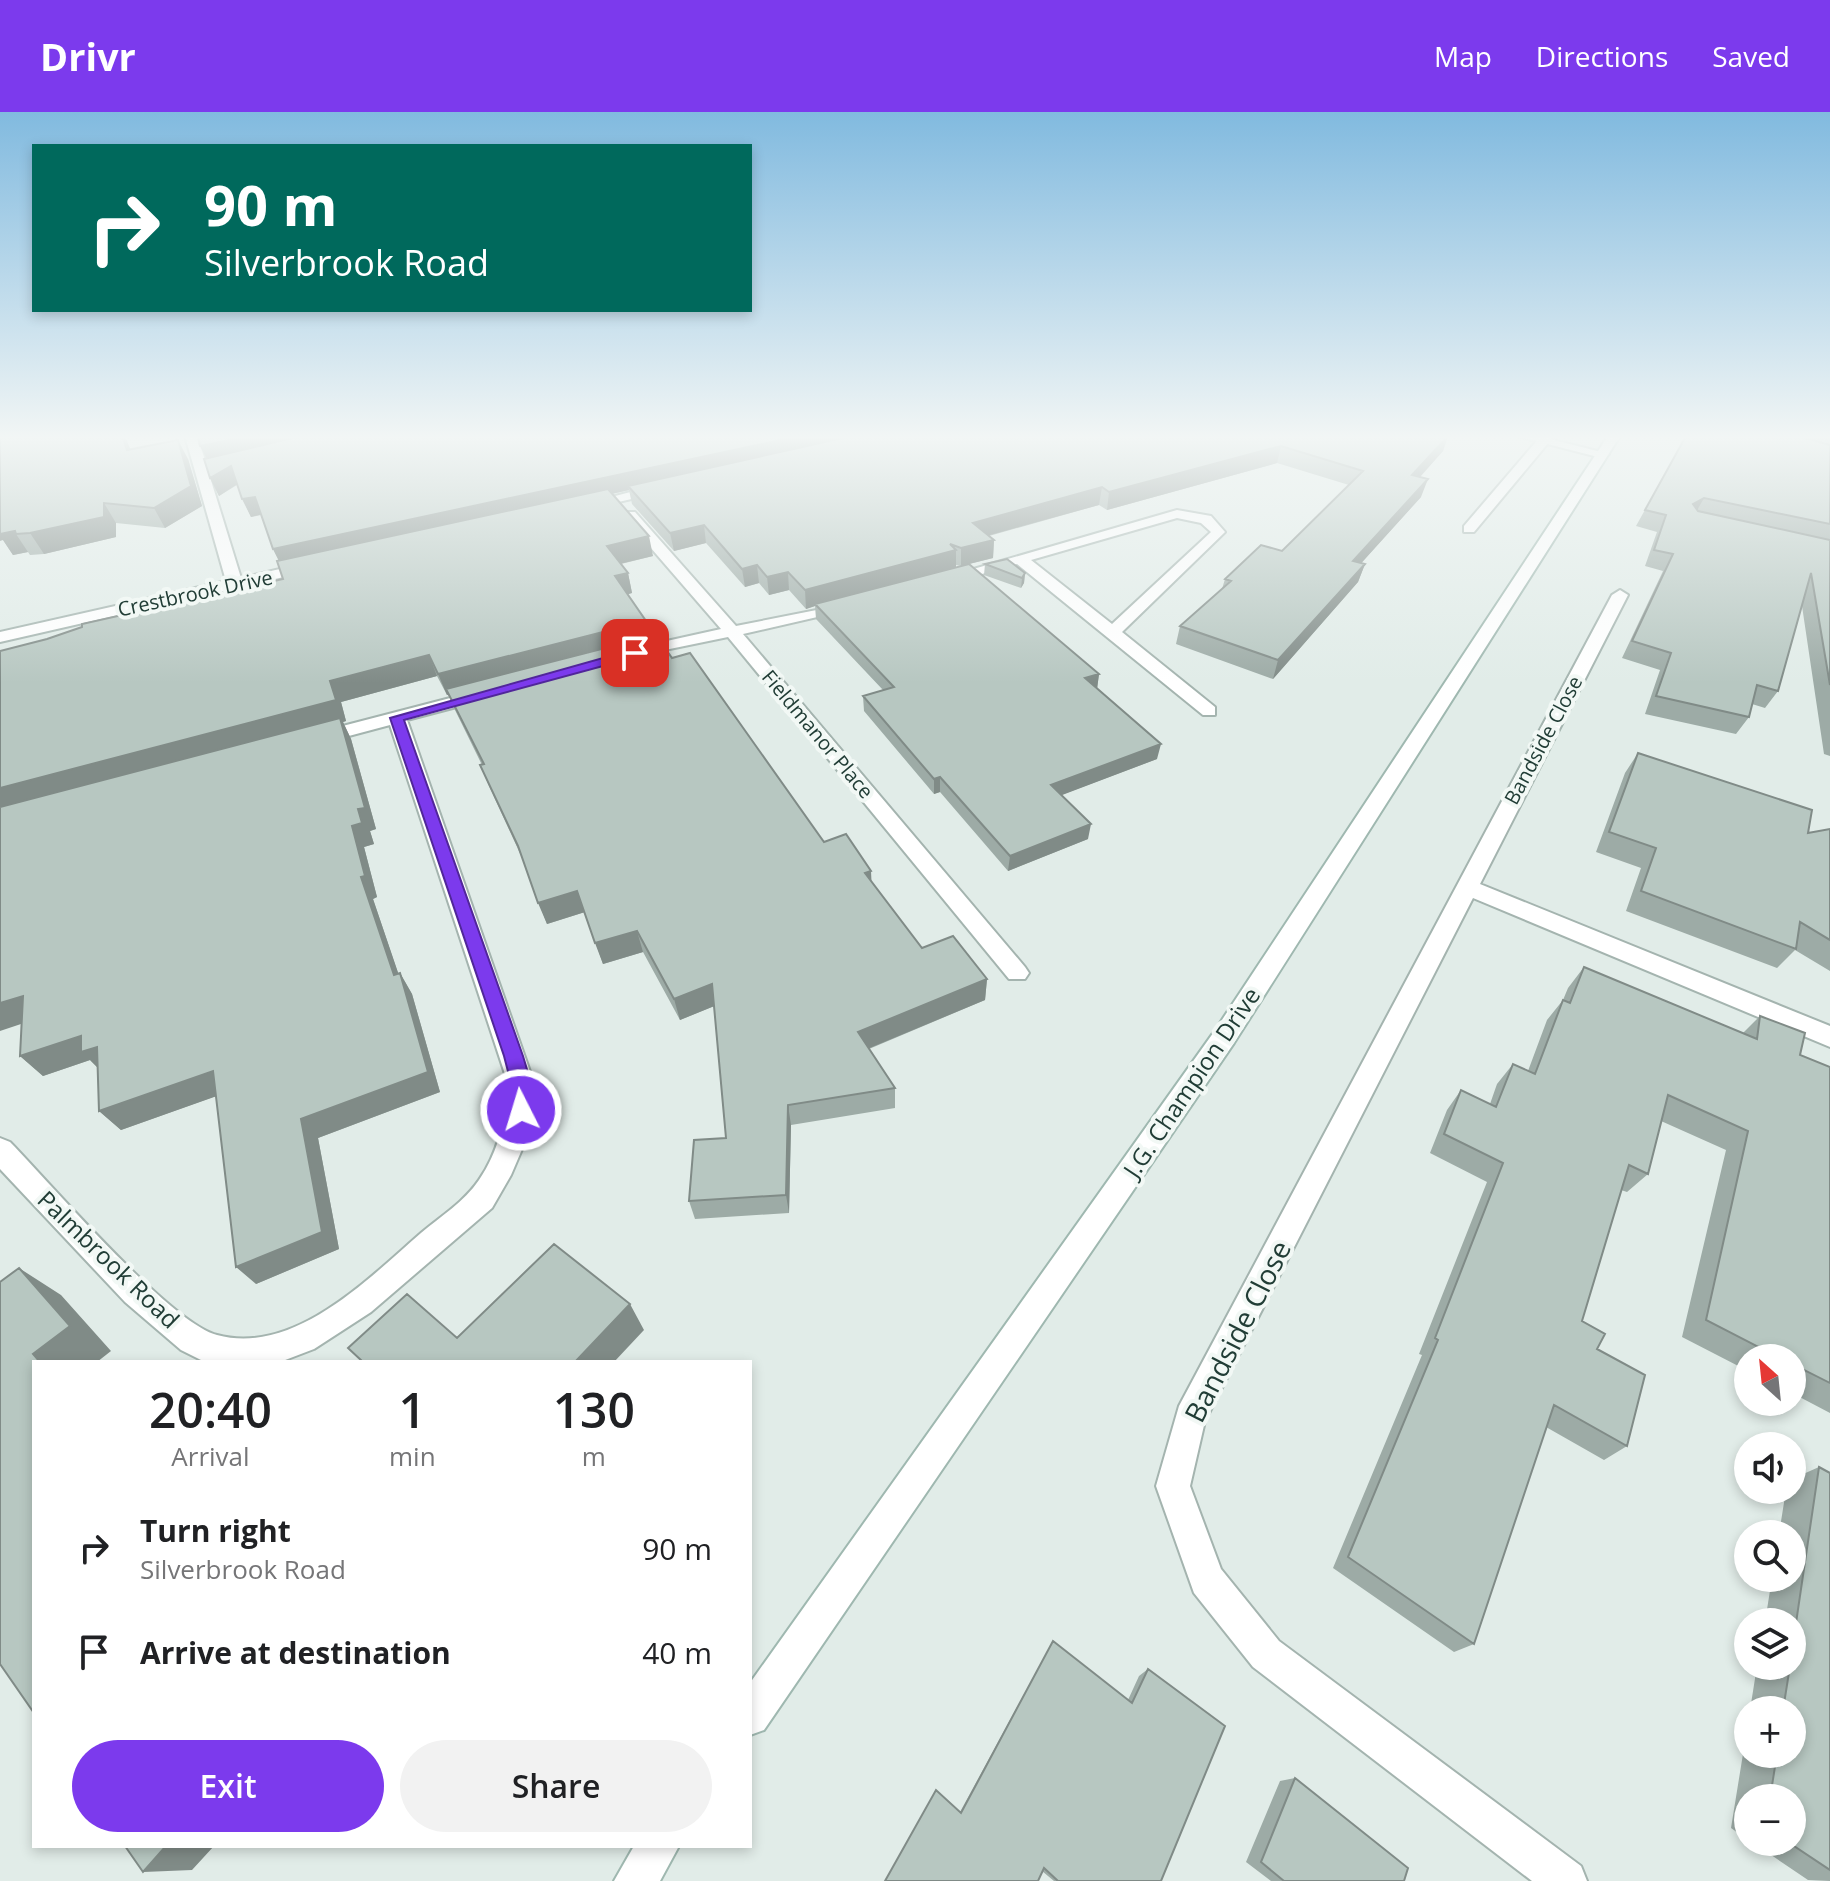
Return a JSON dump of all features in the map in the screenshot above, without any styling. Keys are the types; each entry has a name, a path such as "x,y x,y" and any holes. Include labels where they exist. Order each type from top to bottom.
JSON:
{"street":[{"path":"216,519 235,584"},
{"name":"Fieldmanor Place","path":"633,519 732,631 1017,973"},
{"path":"929,584 1161,519"},
{"path":"1113,632 1212,540 1218,532 1215,525 1204,519"},
{"path":"1469,529 1478,519"},
{"name":"J.G. Champion Drive","path":"752,1713 1225,1036 1560,519"},
{"path":"1020,558 1209,711"},
{"name":"Crestbrook Drive","path":"0,637 326,564"},
{"name":"Bandside Close","path":"1566,1881 1266,1654 1207,1580 1173,1486 1190,1417 1465,886 1620,595"},
{"path":"620,657 857,603"},
{"path":"290,746 498,690"},
{"name":"Palmbrook Road","path":"0,1150 166,1321 211,1349 251,1354 296,1340 357,1308 486,1194 510,1149 521,1110 521,1083 397,718"},
{"path":"1465,886 1830,1037"},
{"path":"635,1881 658,1848"}],"building":[{"path":"0,519 97,519 30,533 16,534 15,531 0,534"},
{"path":"262,519 415,519 273,549"},
{"path":"472,519 634,519 649,536 607,546 628,573 615,576 646,621 438,674 429,655 330,681 336,700 0,788 0,651 47,639 82,627 82,624 283,579 277,561"},
{"path":"657,519 989,519 973,523 994,540 961,548 950,544 956,550 805,590 788,572 767,577 757,565 742,569 704,525 670,533"},
{"path":"1315,519 1392,519 1353,561 1365,564 1278,660 1180,626 1231,581 1225,579 1261,545 1282,551"},
{"path":"1665,519 1732,519 1830,540 1830,685 1811,573 1778,691 1757,685 1749,717 1656,696 1671,653 1632,641 1673,554 1654,550"},
{"path":"1804,519 1830,519 1830,524"},
{"path":"1007,559 1025,573 1022,578 985,564"},
{"path":"969,564 1099,674 1085,678 1161,744 1051,785 1091,824 1010,856 940,777 934,779 863,696 894,687 815,604"},
{"path":"656,635 672,658 690,653 824,842 846,834 871,871 865,873 922,948 953,936 987,979 858,1032 895,1088 788,1105 786,1195 689,1201 694,1140 726,1138 712,984 674,999 637,931 595,943 577,891 538,903 518,846 480,765 484,764 446,689"},
{"path":"340,718 365,808 358,809 362,823 352,826 365,876 361,877 394,975 400,973 428,1072 301,1119 322,1232 236,1267 213,1071 99,1111 97,1047 81,1052 81,1036 20,1056 23,996 0,1003 0,807"},
{"path":"1638,753 1812,810 1808,833 1830,829 1830,940 1800,922 1796,949 1641,891 1656,848 1609,832"},
{"path":"1584,967 1757,1039 1760,1016 1805,1033 1800,1055 1830,1067 1830,1383 1806,1371 1806,1344 1753,1344 1706,1320 1748,1131 1668,1095 1648,1174 1629,1165 1582,1321 1605,1334 1597,1349 1645,1375 1627,1446 1554,1405 1474,1644 1348,1557 1438,1340 1435,1338 1503,1163 1444,1134 1461,1090 1496,1107 1513,1064 1535,1074 1563,1000 1570,1003"},
{"path":"554,1244 630,1304 577,1360 361,1360 348,1348 407,1294 457,1338"},
{"path":"19,1268 70,1326 33,1354 38,1360 32,1360 32,1710 0,1664 0,1282"},
{"path":"1819,1467 1830,1473 1830,1870 1806,1854 1806,1784 1772,1784 1775,1768 1806,1768 1806,1696 1785,1696 1788,1680 1806,1680 1806,1608 1798,1608 1801,1592 1806,1592 1806,1555"},
{"path":"1053,1641 1132,1703 1148,1669 1225,1726 1161,1881 1058,1881 1044,1868 1038,1881 885,1881 936,1790 961,1813"},
{"path":"1295,1778 1408,1868 1404,1881 1284,1881 1261,1862"},
{"path":"126,1848 164,1848 143,1872"}],"route":[{"path":"521,1110 521,1083 513,1056 397,718 635,653"}]}
